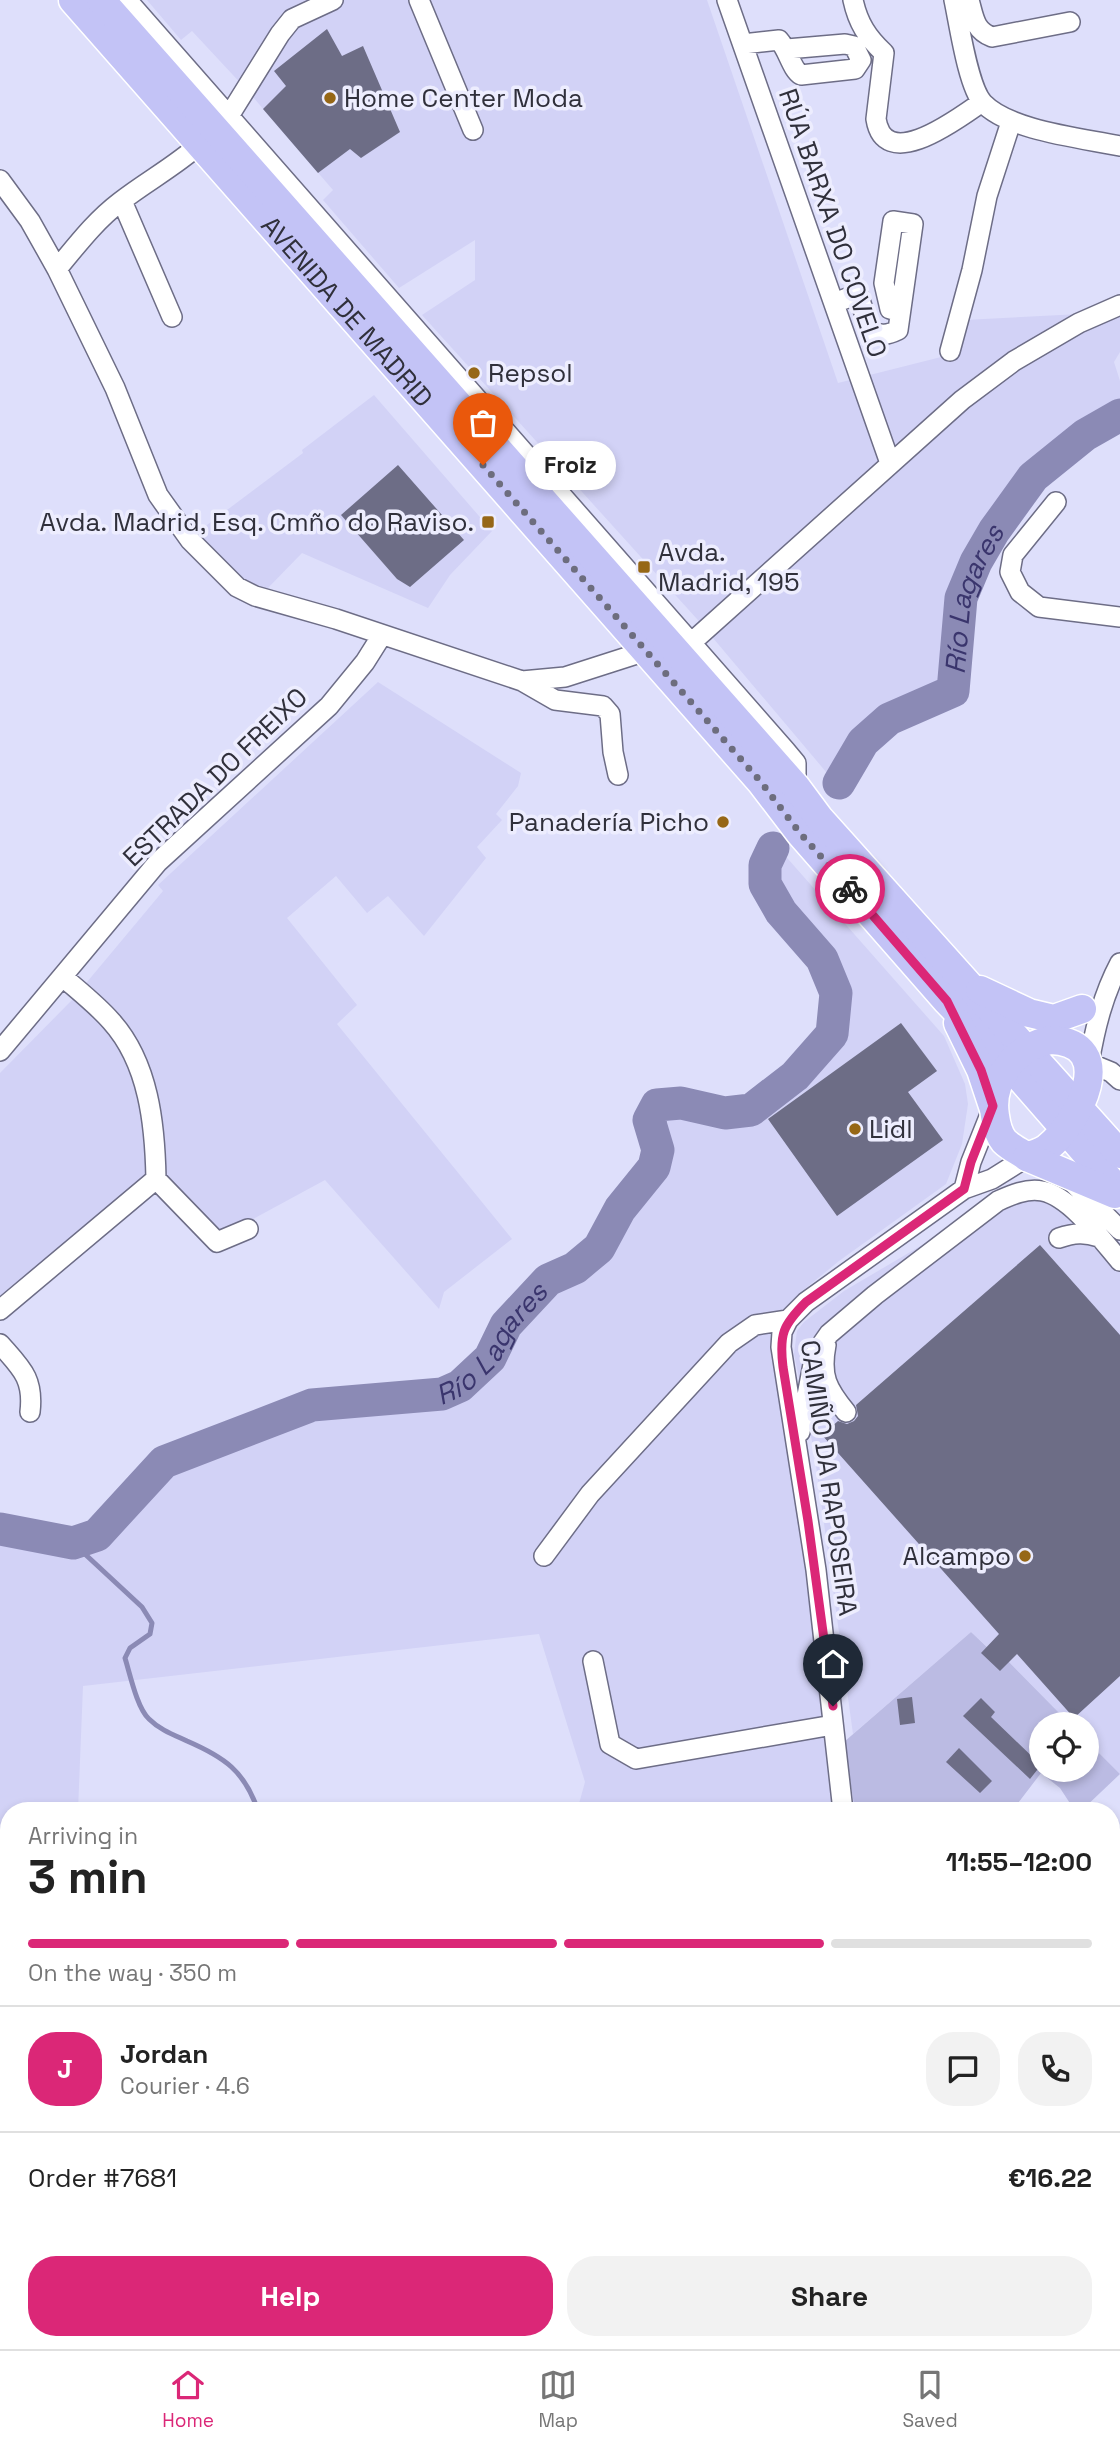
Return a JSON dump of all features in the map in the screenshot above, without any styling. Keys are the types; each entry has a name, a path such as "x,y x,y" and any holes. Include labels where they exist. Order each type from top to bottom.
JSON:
{"highway":[{"name":"AVENIDA DE MADRID","path":"74,0 761,782 800,833 958,993 1056,1053"},
{"name":"AVENIDA DE MADRID","path":"100,0 796,788 958,993"},
{"path":"958,993 1054,1019 1082,1009"},
{"path":"958,993 996,1123 1004,1140 1039,1163 1120,1194"},
{"path":"1029,1013 1099,1114 1117,1151"},
{"path":"993,1106 999,1078 1056,1053"},
{"path":"1056,1053 1072,1119 1120,1194"},
{"path":"1056,1053 1072,1119 1117,1151"},
{"path":"1027,1157 1048,1147 1072,1119"}],"street":[{"path":"127,0 796,763 796,788"},
{"path":"229,116 292,19 332,0"},
{"path":"419,0 473,131"},
{"name":"RÚA BARXA DO COVELO","path":"727,0 890,463"},
{"path":"853,0 857,20 869,38 884,53 876,119 877,130 885,138 897,142 924,139 982,102"},
{"path":"954,0 967,66 982,102 1011,122 1120,146"},
{"path":"969,0 976,27 992,37 1070,22"},
{"path":"743,44 779,40 787,49"},
{"path":"950,351 972,270 987,196 1011,122"},
{"path":"57,269 93,225 122,201 176,165 200,144"},
{"path":"0,180 30,221 57,269 115,388 158,495 190,540 237,587 255,596 336,618 522,681 555,700 603,706 610,714 618,775"},
{"path":"122,201 172,317"},
{"path":"834,303 858,294 870,331 877,334 898,330 900,312"},
{"path":"692,642 962,400 1014,360 1079,323 1120,305"},
{"path":"1055,502 1013,555 1010,572 1020,592 1039,607 1120,617"},
{"name":"ESTRADA DO FREIXO","path":"0,1051 158,862 328,706 365,662 382,635"},
{"path":"522,681 565,677 646,651"},
{"path":"1056,1053 1094,1029 1105,990 1120,963"},
{"path":"63,977 111,1020 133,1057 149,1100 155,1135 156,1179 217,1242 248,1229"},
{"path":"1056,1053 1082,1009 1105,990"},
{"path":"1056,1053 1111,1072 1120,1080"},
{"path":"964,1189 971,1162 993,1106"},
{"name":"CAMIÑO DA RAPOSEIRA","path":"842,1802 821,1611 781,1347 782,1332 788,1320 830,1283 964,1189 992,1179 1027,1157"},
{"path":"1062,1171 1120,1230"},
{"path":"0,1310 156,1179"},
{"path":"798,1447 815,1354 829,1334 875,1295 998,1201 1018,1192 1041,1191 1062,1200 1120,1261"},
{"path":"1059,1238 1072,1233 1087,1233 1099,1237"},
{"name":"CAMIÑO DA RAPOSEIRA","path":"544,1556 590,1494 729,1343 755,1325 788,1320"},
{"path":"829,1334 824,1354 825,1376 829,1391 846,1412"},
{"path":"0,1344 25,1372 33,1393 30,1412"},
{"path":"593,1661 610,1744 636,1759 833,1726"}],"shaded area":[{"path":"147,0 707,0 838,383 953,354 964,320 1120,312 1120,352 1114,362 1120,381 1120,402 1114,410 1080,429 1027,471 987,526 953,596 946,685 884,712 857,737 832,779 697,619 422,315 475,280 475,240 399,288 323,200 333,190 246,89 192,31 181,40"},
{"path":"374,395 492,531 450,575 428,608 302,553 266,590 246,584 195,534 303,453 302,450"},
{"path":"378,682 521,773 518,786 496,814 502,820 477,847 486,858 424,936 388,896 367,913 336,876 287,918 357,1005 337,1024 512,1239 444,1292 439,1309 325,1180 218,1238 165,1182 0,1316 0,1073 72,1000 163,891 158,885"},
{"path":"781,851 944,1036 965,1084 968,1104 962,1144 946,1184 839,1261 801,1292 782,1311 772,1329 772,1357 797,1508 834,1802 579,1802 585,1782 539,1634 83,1686 78,1802 0,1802 0,1537 73,1551 101,1542 169,1469 191,1460 314,1413 444,1402 464,1393 497,1362 513,1330 553,1287 579,1275 606,1253 627,1214 662,1171 666,1150 658,1121 662,1113 680,1112 712,1119 707,1112 733,1118 750,1112 791,1078 836,1033 841,982 829,955 788,907 774,881 773,866"},
{"path":"1019,1188 1088,1212 1120,1243 1120,1774 1099,1753 1099,1712 1058,1712 1008,1661 1005,1663 971,1632 853,1734 814,1451 794,1354 797,1331 804,1322 844,1291"},
{"path":"971,1632 1004,1663 1008,1661 1058,1712 1029,1712 1029,1782 1034,1782 1019,1802 854,1802 844,1742"},
{"path":"1099,1753 1120,1774 1090,1802 1069,1802 1052,1782 1099,1782"}],"building":[{"name":"Home Center Moda","path":"327,29 342,56 363,46 400,132 361,158 350,149 318,173 263,109 286,86 274,71"},
{"path":"398,465 464,540 410,587 397,579 341,515"},
{"name":"Lidl","path":"901,1023 937,1071 908,1092 943,1140 837,1216 768,1119"},
{"name":"Alcampo","path":"1040,1245 1120,1335 1120,1676 1081,1712 1069,1712 1017,1654 1000,1671 981,1653 999,1634 822,1435 838,1421 847,1424 854,1421 858,1416 856,1405"},
{"path":"912,1697 915,1723 900,1725 897,1699"},
{"path":"981,1698 995,1712 991,1717 1029,1753 1029,1778 963,1716"},
{"path":"959,1748 992,1781 980,1793 946,1762"}],"waterway":[{"name":"Río Lagares","path":"839,783 863,742 889,719 953,691 961,598 976,562 994,531 1033,477 1085,435 1120,415"},
{"name":"Río Lagares","path":"0,1529 73,1543 97,1535 164,1462 312,1405 442,1394 460,1386 490,1358 506,1325 548,1280 575,1268 599,1248 620,1209 654,1167 658,1150 649,1120 657,1105 681,1103 725,1113 751,1110 795,1076 832,1034 836,993 822,959 781,912 765,884 765,865 773,848"},
{"path":"73,1543 142,1607 152,1623 150,1634 130,1648 125,1658 134,1690 145,1714 162,1729 212,1753 232,1767 247,1785 255,1802"}],"way so far":[{"path":"483,465 761,782 800,833 850,889"}],"place":[{"name":"Home Center Moda","path":"330,98"},
{"name":"Repsol","path":"474,373"},
{"name":"Froiz","path":"483,465"},
{"name":"Avda. Madrid, Esq. Cmño do Raviso.","path":"488,522"},
{"name":"Avda. Madrid, 195","path":"644,567"},
{"name":"Panadería Picho","path":"723,822"},
{"name":"Lidl","path":"855,1129"},
{"name":"Alcampo","path":"1025,1556"}],"route":[{"path":"833,1706 798,1447 783,1367 782,1332 788,1320 830,1283 964,1189 971,1162 993,1106 981,1070 947,1001 850,889"}]}
